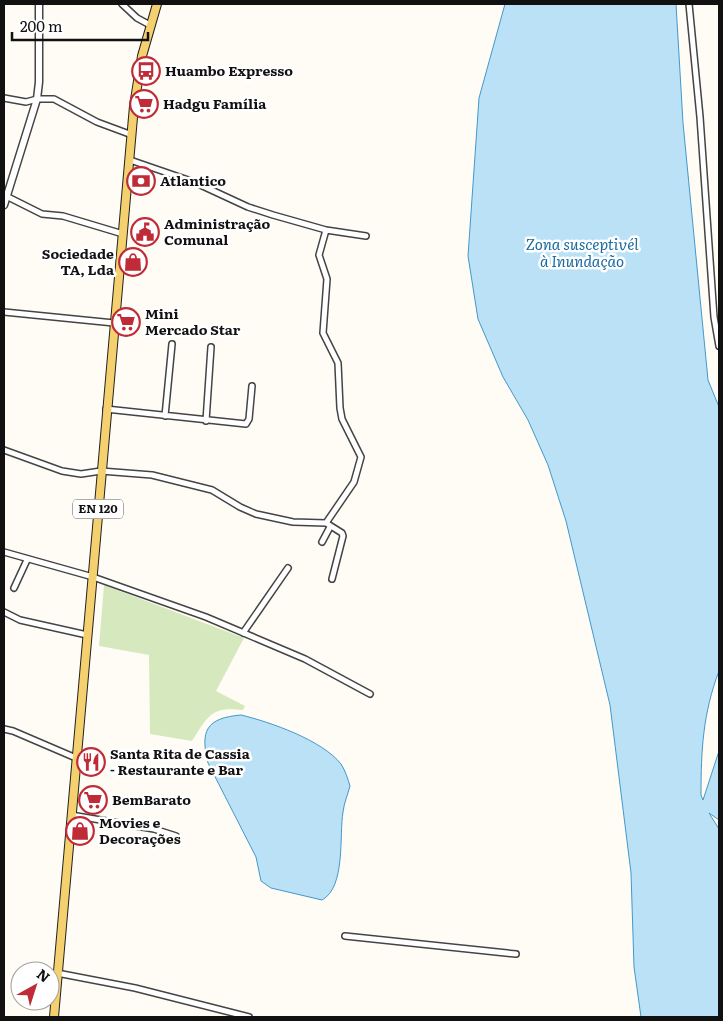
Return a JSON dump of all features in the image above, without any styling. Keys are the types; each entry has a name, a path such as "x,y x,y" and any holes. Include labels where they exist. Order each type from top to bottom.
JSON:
{"main road":[{"name":"EN 120","path":"58,961 132,134 140,64 157,4"}],"street":[{"path":"4,205 5,196 37,99 39,82 39,4"},
{"path":"122,4 137,18 150,25"},
{"path":"689,4 700,117 714,317 719,346"},
{"path":"4,98 26,102 37,99 54,99 91,119 132,134"},
{"path":"130,160 194,182 248,207 326,230 366,236"},
{"path":"5,196 42,214 63,216 123,234"},
{"path":"322,542 328,525 354,482 361,457 342,419 338,364 323,333 327,279 319,255 326,230"},
{"path":"4,312 114,323"},
{"path":"165,416 172,344"},
{"path":"206,421 211,347"},
{"path":"106,409 246,424 250,419 252,386"},
{"path":"4,450 62,471 81,474 101,471 144,474 196,486 216,492 240,507 288,522 328,525 342,533 343,536 332,580"},
{"path":"4,552 93,577 206,617 327,670 370,694"},
{"path":"14,588 27,560"},
{"path":"243,633 288,568"},
{"path":"4,612 20,620 87,635"},
{"path":"4,729 13,731 76,758"},
{"path":"71,815 154,829 176,836"},
{"path":"345,936 516,954"},
{"path":"60,974 135,988 249,1017"}],"green space":[{"path":"104,585 244,638 216,691 245,706 243,710 217,711 202,725 192,741 150,734 149,655 99,646"}],"water":[{"name":"Zona susceptivél à Inundação","path":"505,4 676,4 683,123 708,380 719,407 719,671 706,717 701,795 703,800 719,751 719,820 709,813 719,829 719,1017 641,1017 634,967 631,873 610,705 566,521 548,465 528,420 503,377 478,319 468,256 479,98"},
{"path":"241,715 280,727 309,740 332,755 341,764 345,772 350,786 343,812 338,873 330,893 322,900 271,888 261,881 256,857 208,763 205,742 208,728 220,719"}],"place":[{"name":"Huambo Expresso","path":"146,71"},
{"name":"Hadgu Família","path":"144,104"},
{"name":"Atlantico","path":"141,181"},
{"name":"Administração Comunal","path":"145,232"},
{"name":"Sociedade TA, Lda","path":"133,262"},
{"name":"Mini Mercado Star","path":"126,322"},
{"name":"Santa Rita de Cassia - Restaurante e Bar","path":"91,762"},
{"name":"BemBarato","path":"93,800"},
{"name":"Movies e Decorações","path":"80,831"}]}
